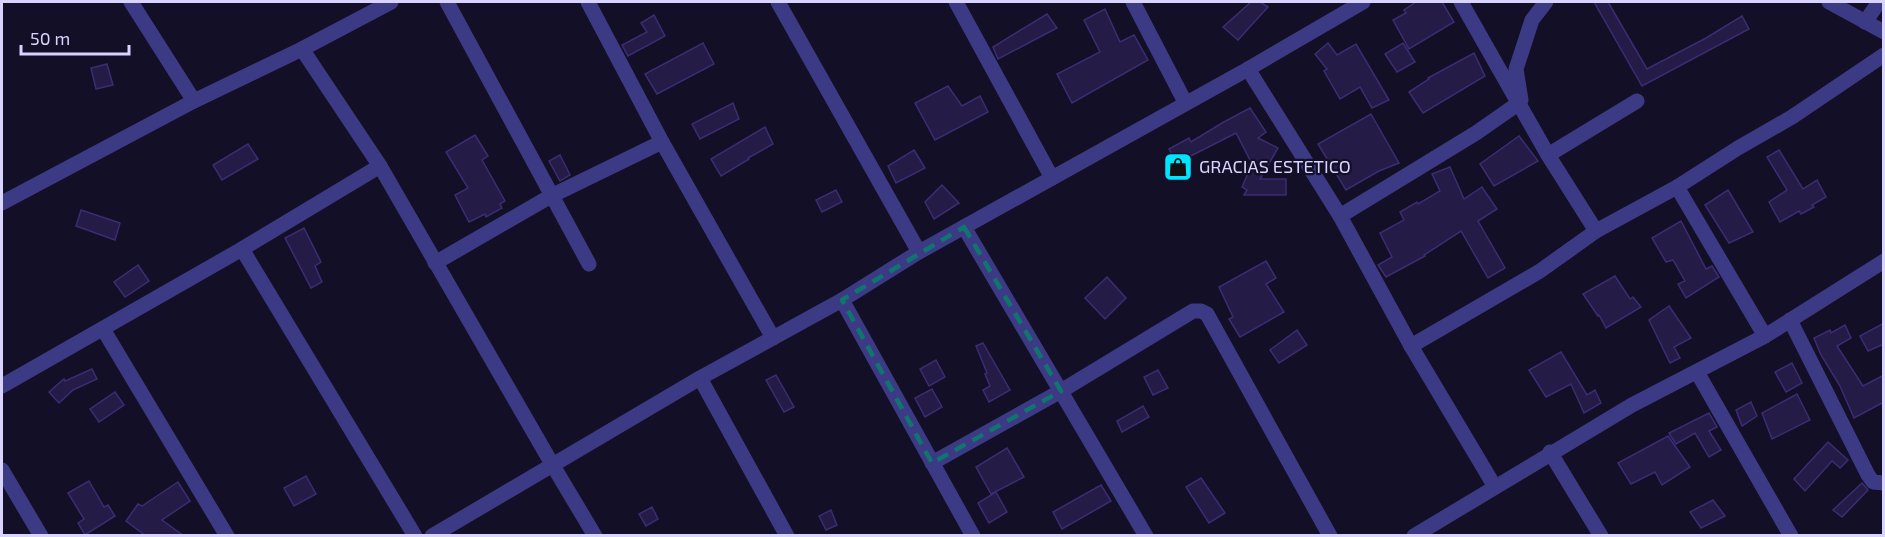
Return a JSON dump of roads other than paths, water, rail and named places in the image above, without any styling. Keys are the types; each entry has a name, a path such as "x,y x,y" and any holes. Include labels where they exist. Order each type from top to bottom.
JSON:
{"street":[{"path":"131,2 194,101"},
{"path":"2,203 194,101 302,49 391,2"},
{"path":"447,2 589,264"},
{"path":"588,2 662,142 773,338"},
{"path":"778,2 919,252"},
{"path":"956,2 1052,178"},
{"path":"1133,2 1185,102"},
{"path":"432,536 700,378 842,300 919,252 1248,69 1363,2"},
{"path":"1461,2 1548,155 1596,231"},
{"path":"1521,106 1516,69 1532,20 1546,2"},
{"path":"1829,2 1884,32"},
{"path":"1865,22 1879,2"},
{"path":"302,49 380,166 595,536"},
{"path":"1411,346 1540,272 1596,231 1677,187 1792,117 1884,55"},
{"path":"1248,69 1340,216 1411,346 1495,487"},
{"path":"1548,155 1637,100"},
{"path":"1340,216 1521,106"},
{"path":"435,263 551,196 662,142"},
{"path":"2,386 243,249 380,166"},
{"path":"1677,187 1765,336"},
{"path":"964,227 1146,536"},
{"path":"243,249 415,536"},
{"path":"1422,533 1550,452 1632,405 1765,336 1884,261"},
{"path":"842,300 973,536"},
{"path":"932,463 1061,391 1193,311 1201,311 1207,314 1330,536"},
{"path":"1791,320 1868,475 1873,482 1884,483"},
{"path":"103,329 227,536"},
{"path":"1697,372 1791,536"},
{"path":"700,378 787,536"},
{"path":"1550,452 1601,536"},
{"path":"2,470 41,536"}],"place":[{"name":"GRACIAS ESTETICO","path":"1178,167"}]}
